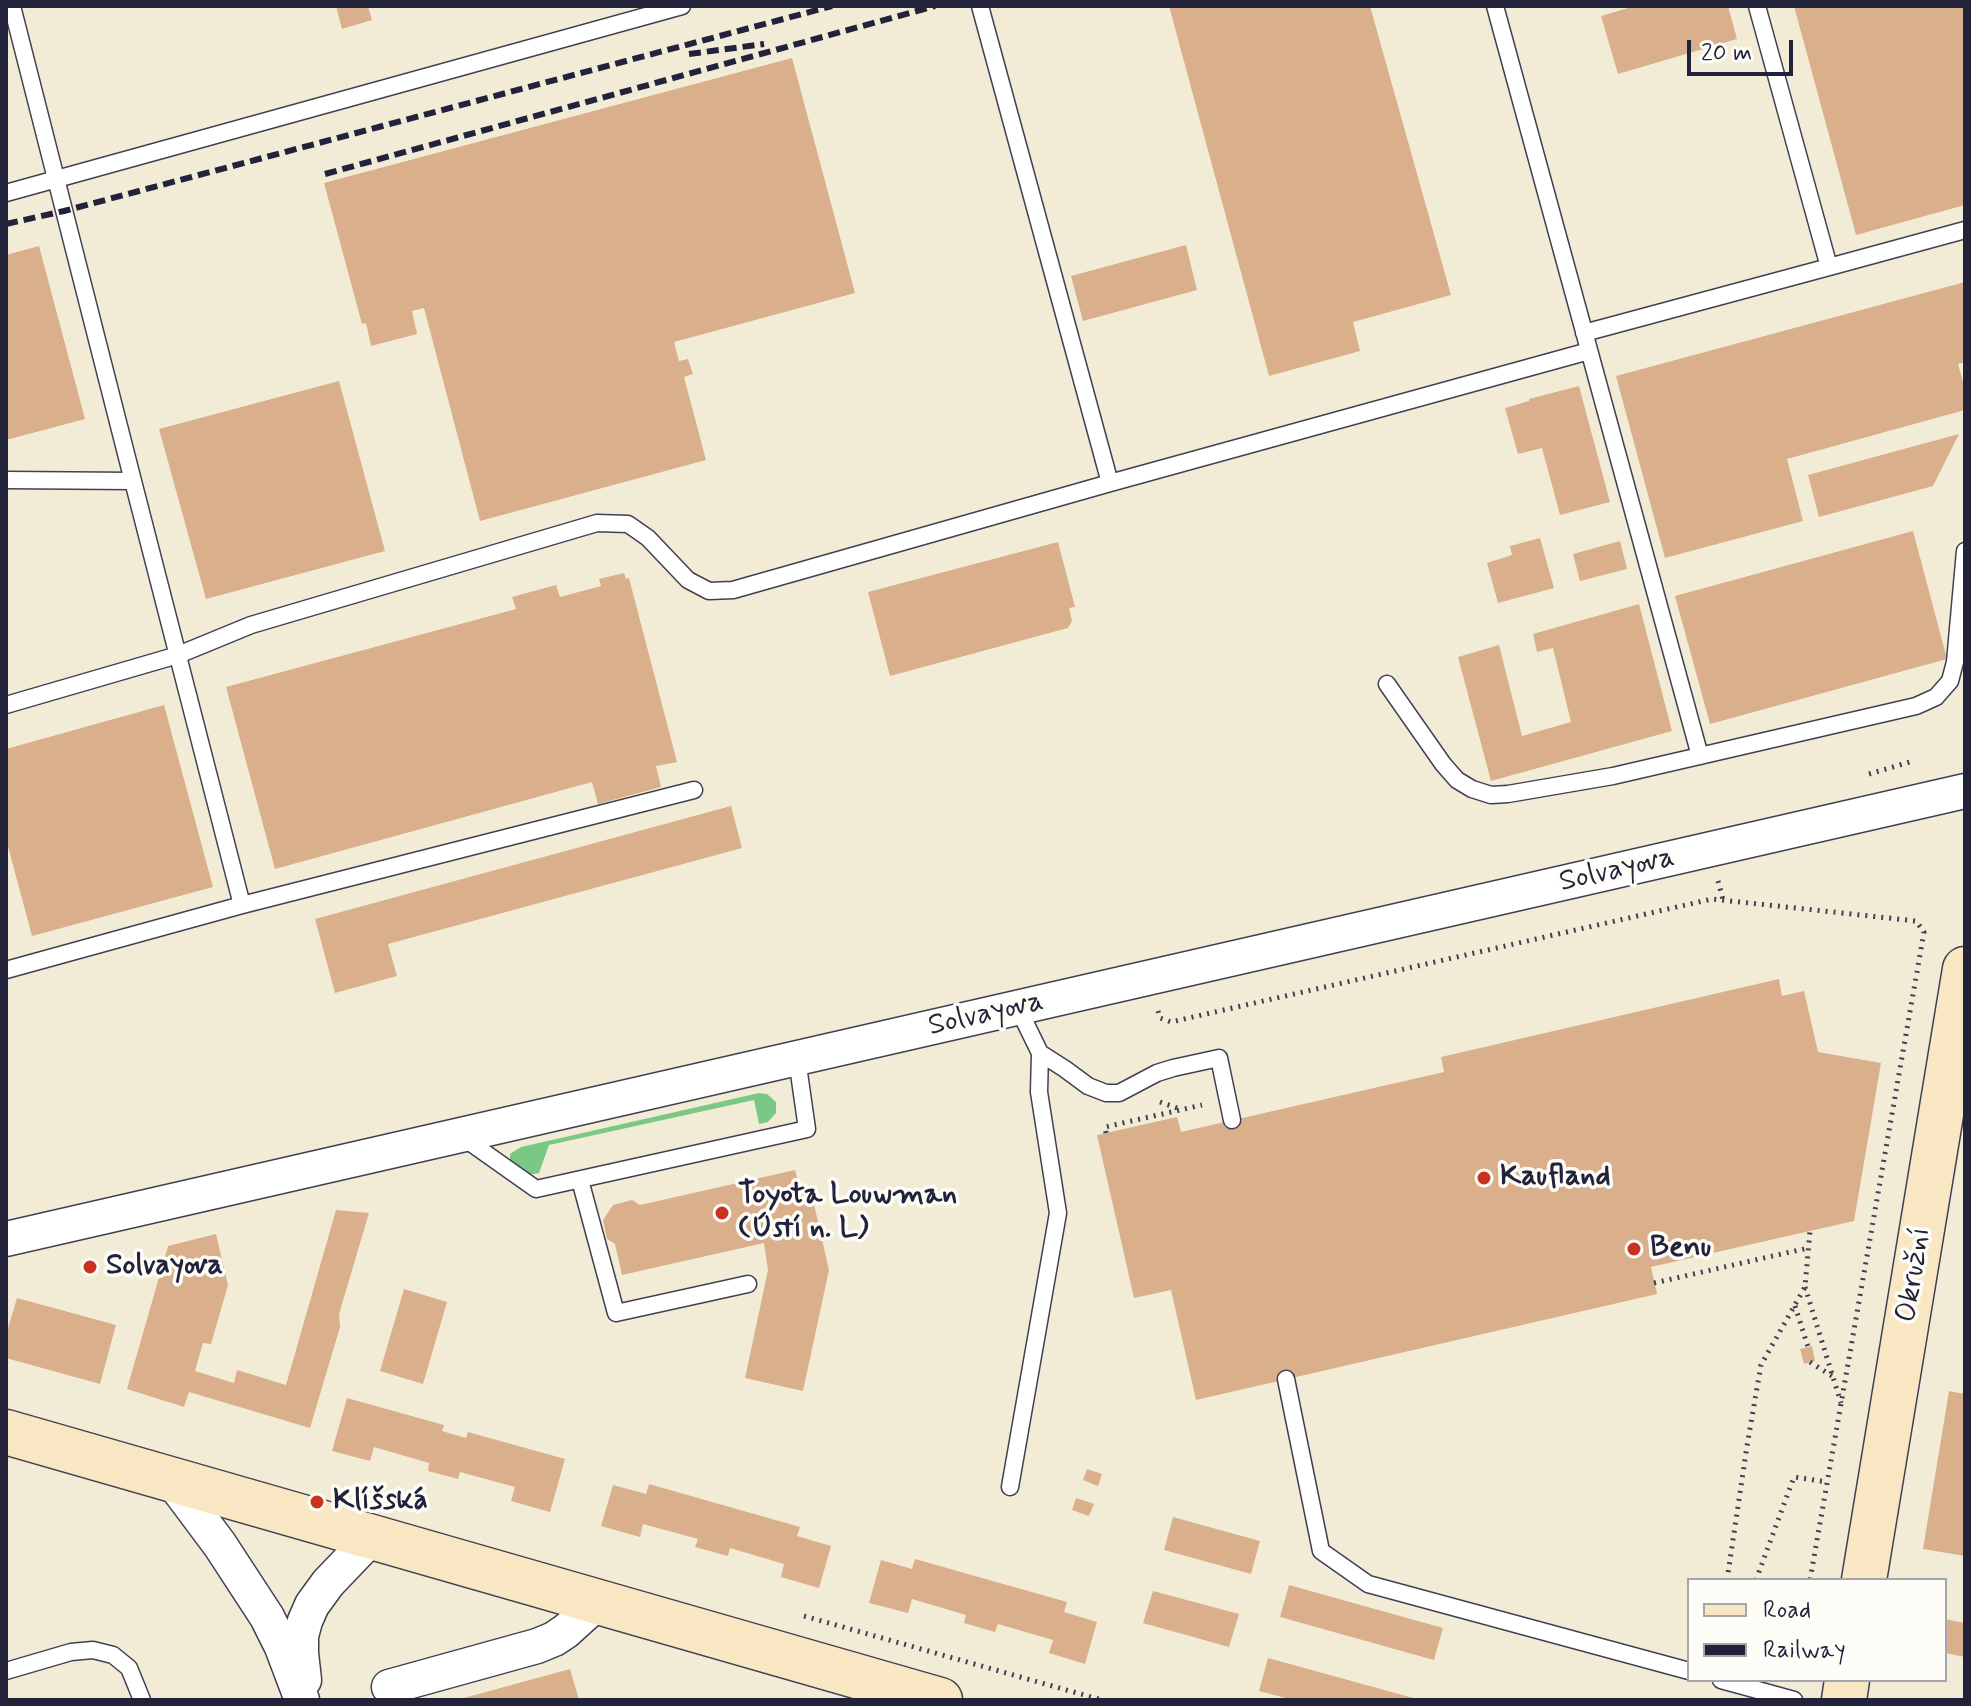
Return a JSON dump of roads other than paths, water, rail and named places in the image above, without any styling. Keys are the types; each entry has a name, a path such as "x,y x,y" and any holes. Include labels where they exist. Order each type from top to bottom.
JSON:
{"street":[{"name":"Solvayova","path":"6,1239 1965,791"},
{"name":"Okružní","path":"1864,1578 1965,969"},
{"path":"6,1432 940,1700"},
{"path":"170,1478 220,1545 267,1617 305,1700"},
{"path":"305,1700 301,1636 305,1621 328,1583 372,1537"},
{"path":"389,1687 545,1643 566,1631 598,1602"}],"lane":[{"path":"12,6 242,905"},
{"path":"6,193 682,6"},
{"path":"980,6 1110,483"},
{"path":"1495,6 1700,756"},
{"path":"1757,6 1829,267"},
{"path":"1584,333 1965,230"},
{"path":"6,705 178,655 251,625 597,523 628,524 648,538 688,580 709,591 733,590 1589,351"},
{"path":"6,480 133,481"},
{"path":"1387,684 1457,780 1491,795 1562,786 1700,756 1916,706 1936,697 1950,681 1955,662 1965,551"},
{"path":"6,970 242,905 694,790"},
{"path":"1010,1487 1058,1213 1039,1092 1040,1053 1018,1008"},
{"path":"1040,1053 1088,1086 1106,1093 1119,1093 1173,1068 1219,1058 1232,1120"},
{"path":"459,1136 536,1189 807,1129 797,1059"},
{"path":"580,1180 616,1313 748,1284"},
{"path":"1286,1379 1321,1551 1368,1584 1687,1670"},
{"path":"6,1671 71,1652 93,1650 113,1655 129,1668 142,1700"},
{"path":"1728,1682 1794,1700"}],"railway":[{"path":"6,224 832,6"},
{"path":"325,174 935,6"},
{"path":"689,54 764,44"}],"place":[{"name":"Kaufland","path":"1484,1178"},
{"name":"Toyota Louwman (Ústí n. L)","path":"722,1213"},
{"name":"Benu","path":"1634,1249"},
{"name":"Solvayova","path":"90,1267"},
{"name":"Klíšská","path":"317,1502"}]}
